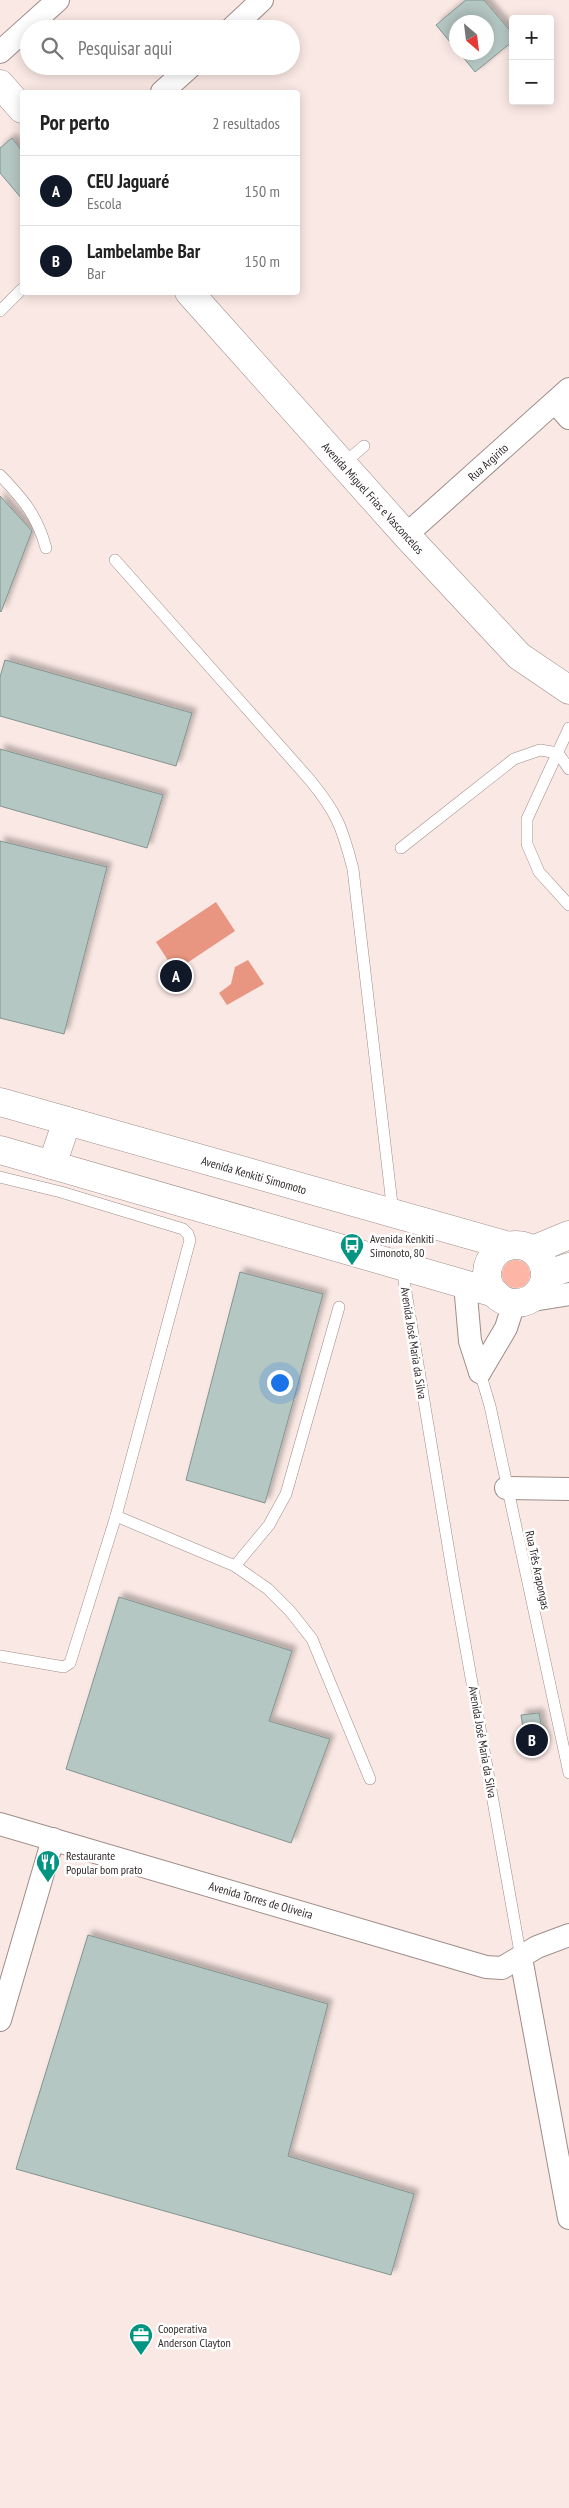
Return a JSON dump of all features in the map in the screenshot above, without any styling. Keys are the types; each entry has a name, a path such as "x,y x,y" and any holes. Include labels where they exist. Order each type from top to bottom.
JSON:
{"main road":[{"path":"0,84 20,107"},
{"name":"Avenida Miguel Frias e Vasconcelos","path":"192,295 406,535 519,656 569,690"},
{"name":"Avenida Kenkiti Simomoto","path":"0,1102 521,1248"},
{"path":"52,1165 67,1121"},
{"path":"0,1150 512,1299 540,1290 557,1274 521,1248"},
{"path":"512,1299 488,1280 489,1264 494,1256 569,1235"}],"street":[{"path":"36,20 58,0"},
{"path":"241,20 262,0"},
{"path":"0,52 20,34"},
{"path":"164,90 181,75"},
{"name":"Rua Argirito","path":"406,535 564,403"},
{"path":"465,1284 470,1341 480,1372"},
{"path":"480,1372 506,1328 512,1299 569,1294"},
{"path":"506,1488 569,1489"},
{"name":"Avenida Torres de Oliveira","path":"0,1824 486,1967 502,1968 537,1947 569,1935"},
{"path":"0,2020 53,1839"},
{"name":"Avenida José Maria da Silva","path":"521,1958 569,2218"}],"lane":[{"path":"0,311 20,290"},
{"path":"343,464 364,446"},
{"path":"0,475 33,513 40,526 46,548"},
{"path":"115,560 310,780 331,806 342,828 353,869 393,1213"},
{"path":"569,728 527,819 527,844 539,872 569,905"},
{"path":"402,848 514,759 540,750 558,753 569,769"},
{"path":"0,1177 183,1229 188,1234 189,1246 116,1516 69,1665 64,1667 0,1656"},
{"name":"Avenida José Maria da Silva","path":"402,1266 454,1582 521,1958"},
{"path":"235,1566 269,1525 286,1494 339,1308"},
{"name":"Rua Três Arapongas","path":"480,1372 490,1406 506,1488 569,1773"},
{"path":"116,1516 235,1566 268,1589 290,1611 312,1640 370,1779"}],"shaded area":[{"path":"216,902 235,931 175,971 156,942"},
{"path":"248,960 264,984 227,1005 219,993 231,984 235,967"},
{"path":"516,1260 526,1264 530,1274 526,1284 516,1288 506,1284 502,1274 506,1264"}],"building":[{"path":"466,0 484,0 509,29 509,44 494,56 494,15 449,15 449,41 436,25"},
{"path":"465,60 490,60 475,72"},
{"path":"12,138 20,148 20,197 0,173 0,148"},
{"path":"0,496 32,531 1,612 0,611"},
{"path":"5,660 192,713 176,766 0,716 0,677"},
{"path":"0,749 163,795 147,848 0,806"},
{"path":"0,841 107,867 64,1034 0,1018"},
{"path":"240,1272 323,1294 265,1503 186,1480"},
{"path":"119,1597 292,1651 269,1721 330,1739 291,1843 66,1769"},
{"path":"539,1713 545,1744 526,1748 521,1715"},
{"path":"88,1935 328,2004 288,2156 414,2194 391,2275 16,2169"}],"place":[{"name":"CEU Jaguaré","path":"176,976"},
{"name":"Avenida Kenkiti Simonoto, 80","path":"352,1266"},
{"name":"Lambelambe Bar","path":"532,1740"},
{"name":"Restaurante Popular bom prato","path":"48,1883"},
{"name":"Cooperativa Anderson Clayton","path":"141,2356"}]}
